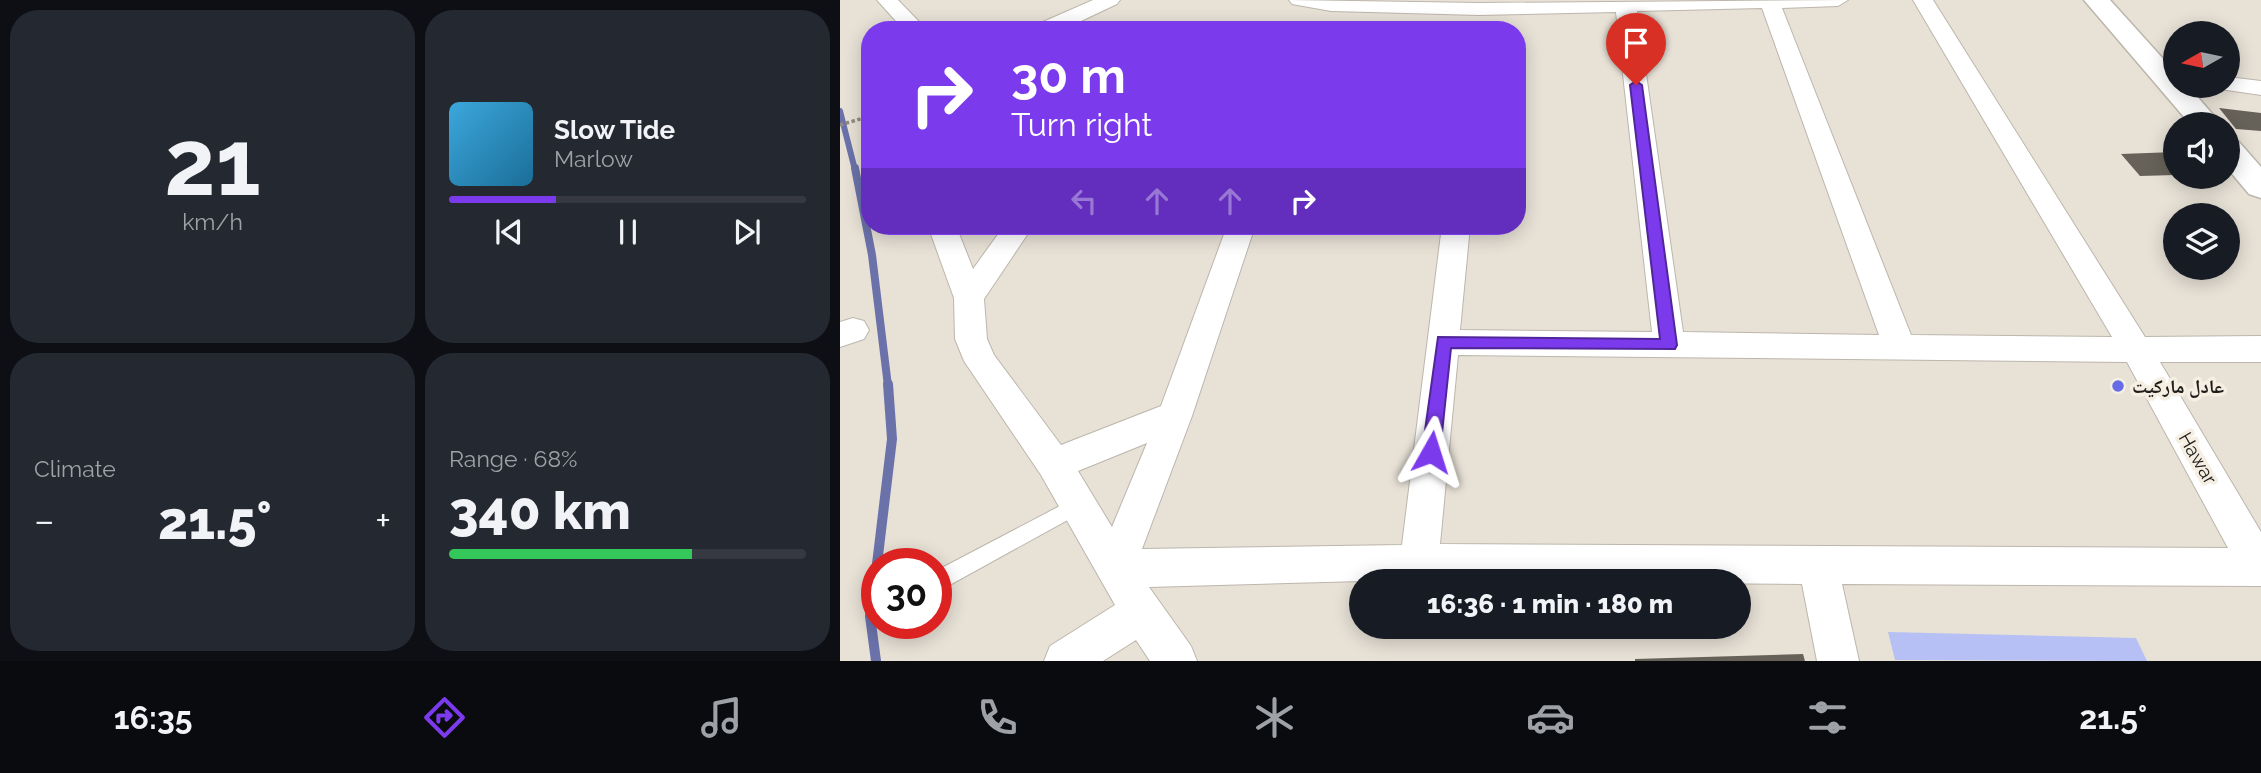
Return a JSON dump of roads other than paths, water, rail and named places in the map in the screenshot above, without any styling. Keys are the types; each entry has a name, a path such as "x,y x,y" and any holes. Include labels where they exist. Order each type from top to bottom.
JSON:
{"main road":[{"path":"2096,0 2163,70"},
{"path":"2186,98 2197,112"},
{"path":"2240,162 2259,183"}],"street":[{"path":"887,0 907,21"},
{"path":"1064,21 1110,0"},
{"path":"1309,7 1479,13 1631,3 1838,0"},
{"name":"Hawar","path":"1923,0 2136,350 2260,566"},
{"path":"1770,2 1899,346"},
{"path":"1631,3 1669,345"},
{"path":"2240,85 2261,88"},
{"path":"945,235 969,298 971,339 980,361 1054,464 1141,612 1176,661"},
{"path":"969,298 1013,235"},
{"path":"1115,569 1175,416 1238,235"},
{"path":"1419,563 1455,235"},
{"path":"1443,342 2261,349"},
{"path":"1054,464 1175,416"},
{"path":"1115,569 1419,563 2260,566"},
{"path":"1818,565 1838,661"},
{"path":"1065,661 1141,612"}],"lane":[{"path":"952,573 1077,505"}],"waterway":[{"path":"840,111 855,170"},
{"path":"855,168 861,199"},
{"path":"868,235 888,386"},
{"path":"876,661 870,616 892,439 888,384"}],"place":[{"name":"عادل ماركيت","path":"2118,386"}]}
